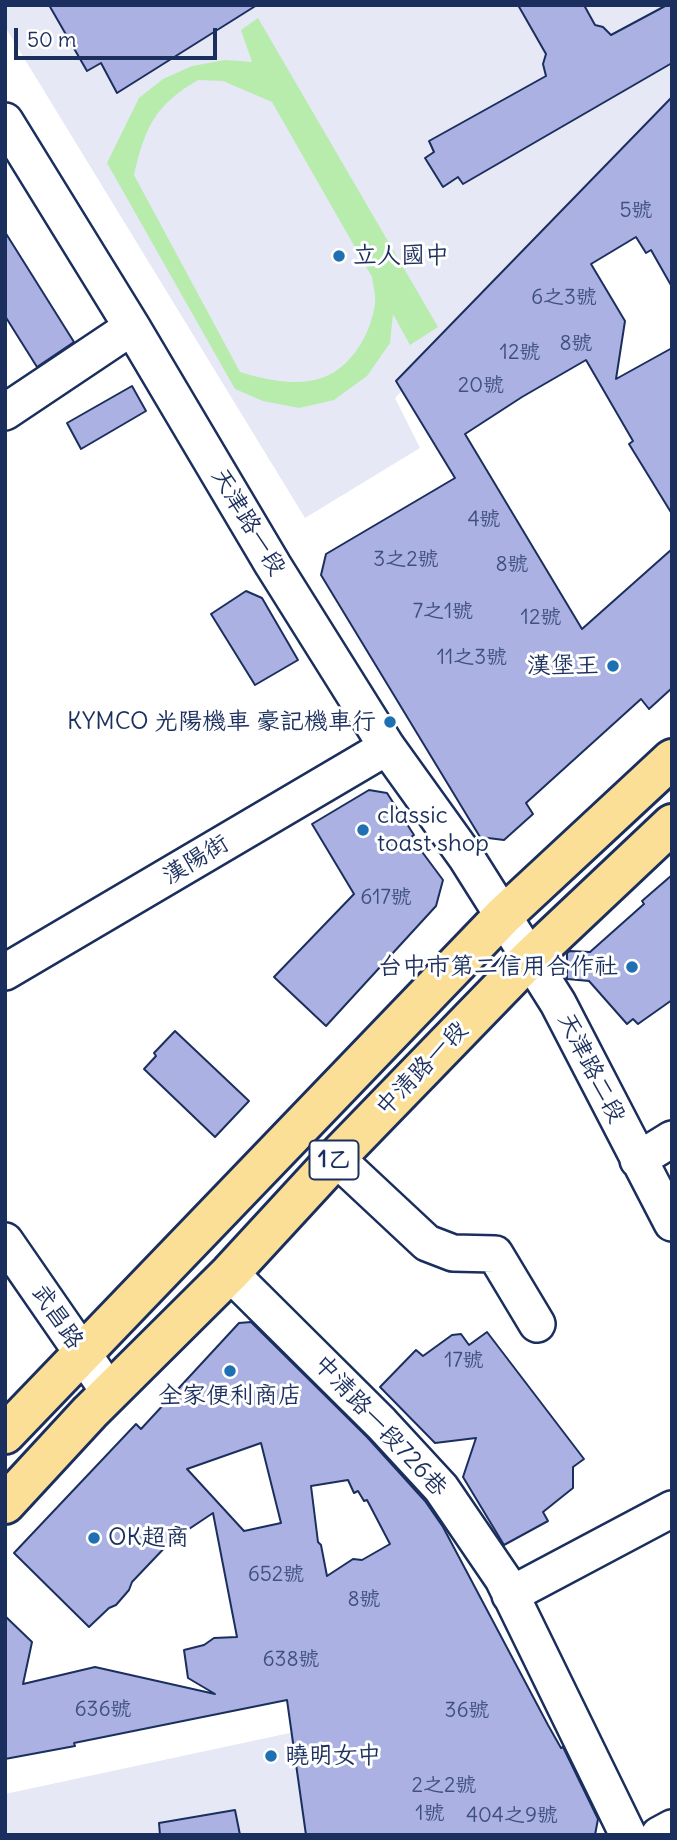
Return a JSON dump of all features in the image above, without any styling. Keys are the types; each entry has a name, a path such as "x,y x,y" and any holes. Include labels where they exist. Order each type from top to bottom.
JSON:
{"main road":[{"name":"中清路一段","path":"5,1434 503,916 672,759"},
{"name":"中清路一段","path":"5,1504 529,959 672,824"}],"street":[{"name":"天津路一段","path":"5,121 132,327 273,565 387,747 466,857 503,916"},
{"path":"5,412 132,327"},
{"name":"漢陽街","path":"5,972 387,747"},
{"name":"天津路二段","path":"503,916 558,1003 672,1223"},
{"path":"638,1160 672,1139"},
{"path":"335,1158 427,1243 453,1253 495,1254 537,1324"},
{"name":"武昌路","path":"5,1241 110,1393"},
{"name":"中清路一段726巷","path":"230,1273 381,1423 441,1488 503,1579 628,1835"},
{"path":"510,1595 672,1509"},
{"path":"659,1835 672,1828"}],"shaded area":[{"name":"立人國中","path":"5,5 672,5 672,114 395,398 420,448 305,518 5,27"},
{"name":"曉明女中","path":"355,1719 376,1835 5,1835 5,1794"}],"green space":[{"path":"258,18 438,327 410,345 393,314 390,343 367,376 334,400 299,408 263,401 235,389 107,163 139,98 163,79 192,66 225,60 252,62 241,30","holes":["198,80 223,81 272,102 372,277 375,304 368,330 345,363 323,378 300,382 283,381 240,372 134,175 148,130 162,108 183,89"]}],"building":[{"path":"49,5 257,5 117,93 101,63 87,71"},
{"path":"518,5 584,5 595,25 603,27 611,35 667,5 672,5 672,63 463,184 458,177 443,187 425,158 434,152 429,141 546,76 543,64 546,54"},
{"path":"672,97 672,287 651,250 646,253 636,237 591,264 625,321 616,379 672,348 672,514 629,444 633,441 586,360 465,434 582,629 672,549 672,688 649,709 641,699 526,803 533,814 504,840 480,837 321,575 326,554 455,478 396,381"},
{"path":"5,232 74,342 37,367 5,316"},
{"path":"132,386 146,411 81,449 67,423"},
{"path":"246,591 262,598 298,660 255,685 211,614"},
{"path":"369,790 387,793 414,835 411,837 443,880 436,906 326,1026 274,977 354,894 312,824"},
{"name":"台中市第二信用合作社","path":"672,875 672,1000 638,1024 633,1019 627,1024 589,981 567,979 567,953 590,952"},
{"path":"175,1031 249,1101 215,1137 144,1069 156,1056 154,1053"},
{"path":"251,1322 367,1437 425,1501 443,1527 548,1725 561,1748 563,1747 598,1819 595,1835 306,1835 287,1700 5,1759 5,1616 32,1642 23,1684 95,1667 215,1694 188,1678 184,1650 204,1645 214,1638 237,1637 213,1513 171,1541 132,1582 129,1590 116,1605 89,1627 14,1553 136,1424 141,1429 239,1323","holes":["261,1443 281,1523 244,1531 187,1469","348,1480 354,1493 358,1491 364,1501 367,1500 390,1544 362,1560 353,1559 327,1576 321,1545 318,1542 311,1486"]},
{"path":"487,1332 584,1459 573,1467 573,1488 543,1512 548,1521 504,1545 463,1477 476,1438 435,1443 380,1387 416,1350 423,1356 452,1335 461,1334 469,1345"},
{"path":"235,1810 240,1835 160,1835 159,1823"}],"place":[{"name":"立人國中","path":"339,256"},
{"name":"漢堡王","path":"613,666"},
{"name":"KYMCO 光陽機車 豪記機車行","path":"390,722"},
{"name":"classic toast shop","path":"363,830"},
{"name":"台中市第二信用合作社","path":"632,967"},
{"name":"全家便利商店","path":"230,1371"},
{"name":"OK超商","path":"94,1538"},
{"name":"曉明女中","path":"271,1756"}]}
